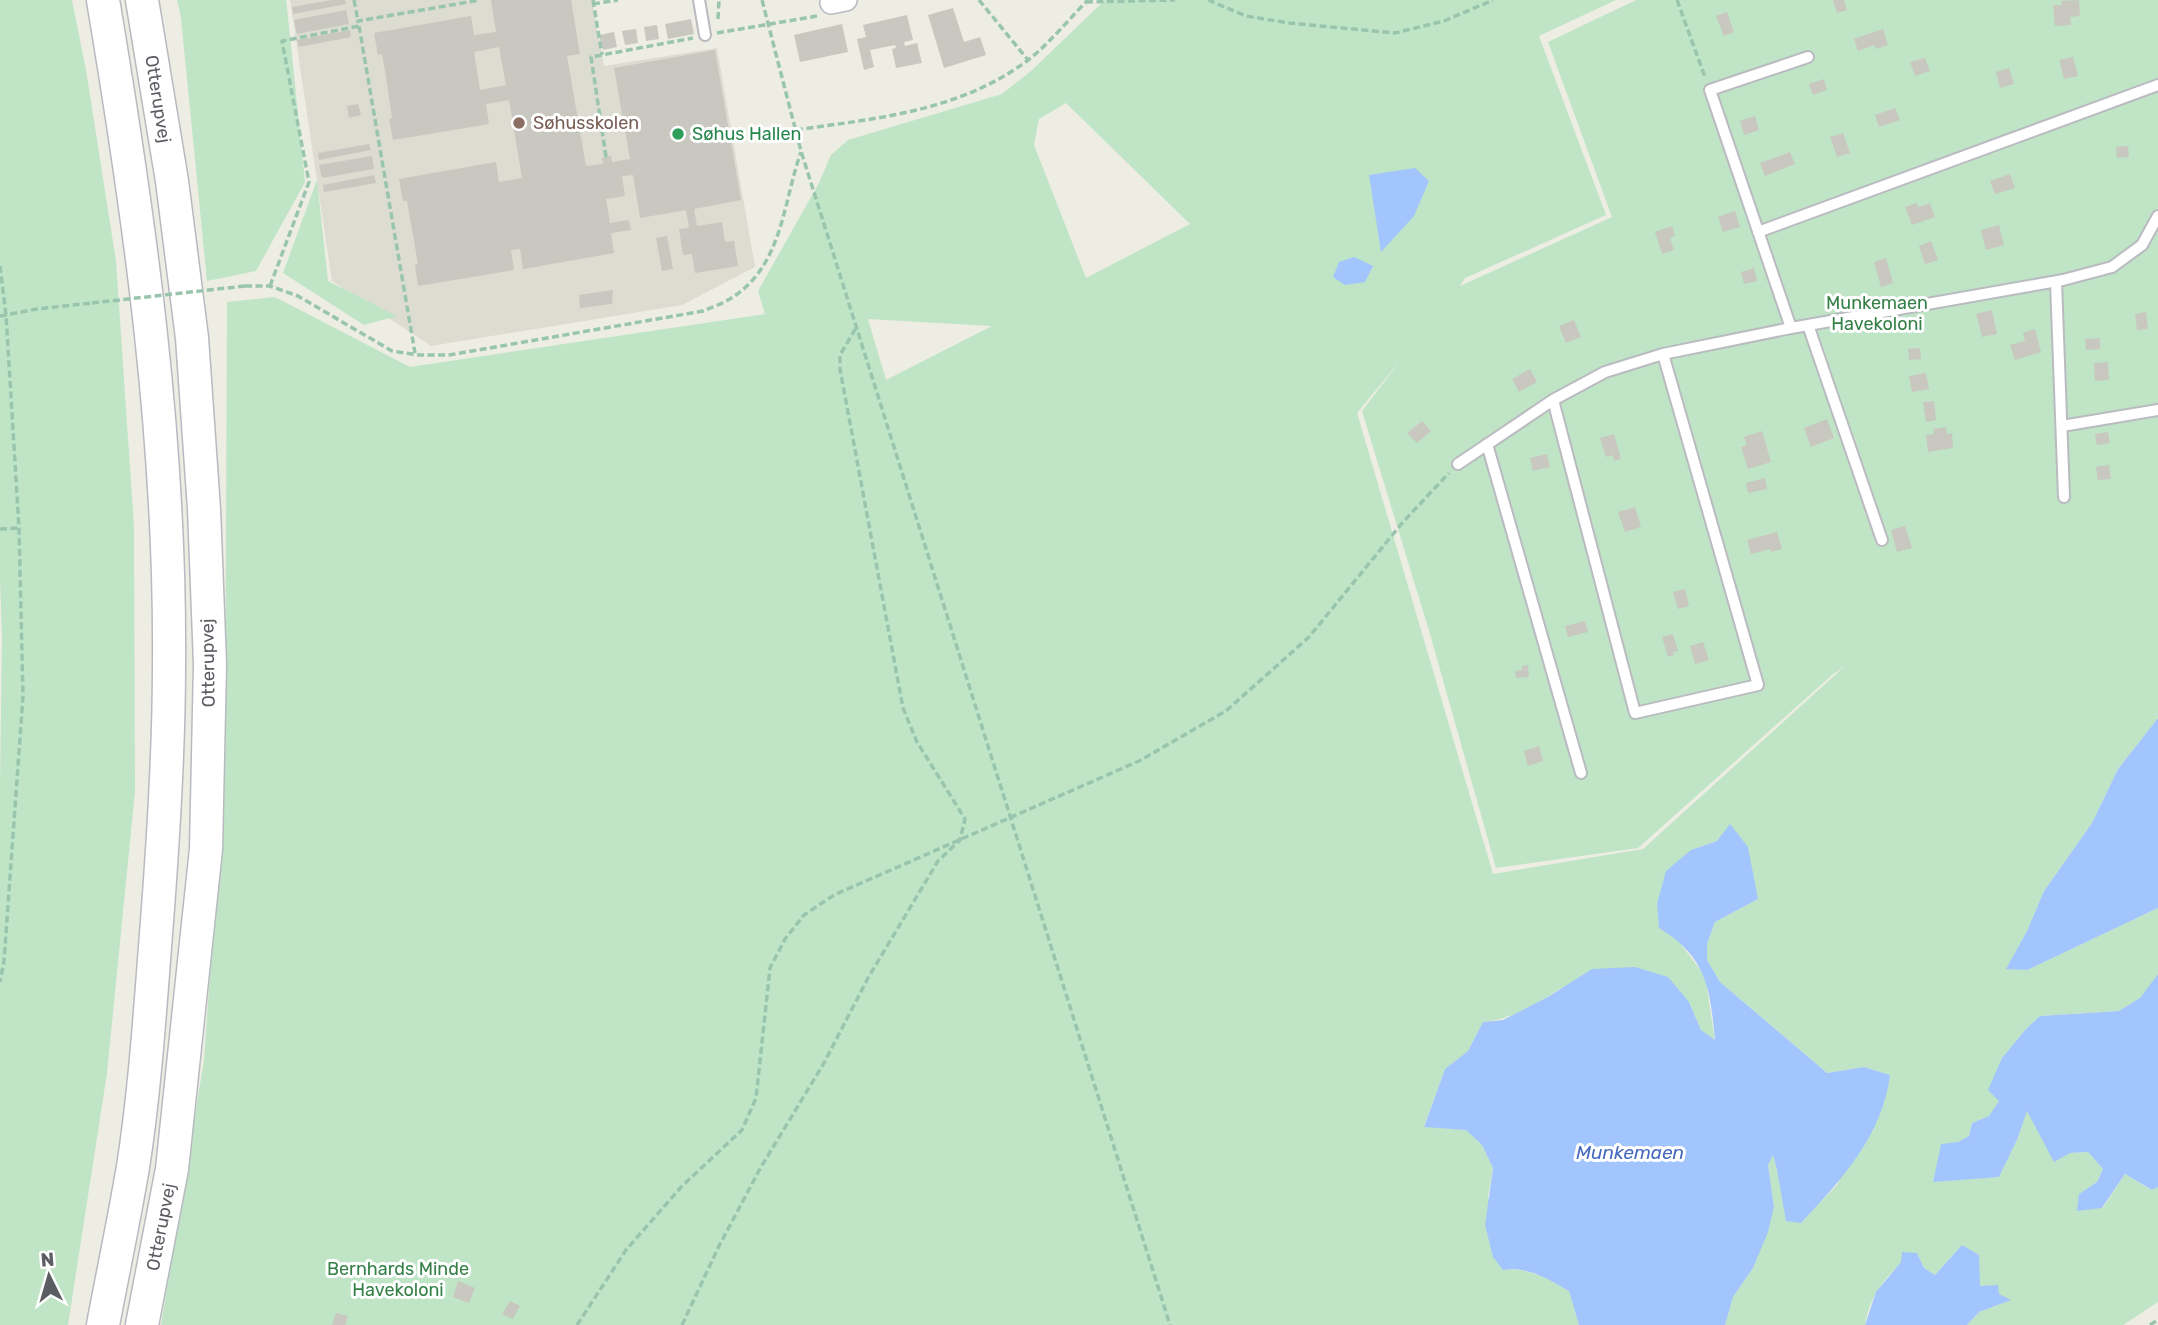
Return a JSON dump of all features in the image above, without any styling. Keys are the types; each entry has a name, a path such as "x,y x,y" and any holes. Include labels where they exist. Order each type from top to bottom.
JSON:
{"main road":[{"path":"103,0 134,187 152,342 164,510 169,665 162,853 151,1004 133,1165 103,1325"},
{"name":"Otterupvej","path":"142,0 172,181 192,338 204,509 209,677 206,849 194,968 172,1169 142,1325"},
{"path":"158,0 161,118"}],"lane":[{"path":"699,0 705,36"},
{"path":"1791,328 1710,90 1808,57"},
{"path":"1758,232 2158,85"},
{"path":"1458,464 1553,400 1605,372 1663,354 1791,328 2056,282 2112,267 2142,245 2158,216"},
{"path":"2056,282 2064,497"},
{"path":"1808,325 1882,540"},
{"path":"1553,400 1635,713 1758,685 1663,354"},
{"path":"2062,426 2158,410"},
{"path":"1487,444 1581,773"}],"path":[{"path":"354,0 415,353"},
{"path":"270,286 309,183 282,41 480,0"},
{"path":"602,55 593,2 618,0"},
{"path":"762,0 801,151 1170,1325"},
{"path":"978,0 1028,60"},
{"path":"796,130 914,112 993,82 1028,60 1087,1 1175,0"},
{"path":"1208,0 1246,16 1366,32 1395,33 1444,21 1493,0"},
{"path":"1677,0 1710,90"},
{"path":"606,157 592,57 823,15 838,1"},
{"path":"0,316 37,309 245,286 270,286 299,296 392,351 449,355 704,311 734,296 758,273 773,248 785,218 794,171 801,151"},
{"path":"0,266 6,315 19,527 23,696 4,961 0,982"},
{"path":"682,1325 719,1246 761,1167 824,1063 868,978 938,861 960,840 965,819 917,742 903,708 839,369 840,355 857,328"},
{"path":"577,1325 626,1250 682,1186 741,1130 756,1098 770,968 785,939 804,915 834,895 1139,761 1226,711 1309,638 1403,522 1458,464"},
{"path":"0,528 19,527"},
{"path":"2150,1325 2158,1320"}],"shaded area":[{"name":"Søhusskolen","path":"290,0 592,0 604,66 717,48 755,267 682,305 431,346 332,281"}],"green space":[{"path":"0,0 72,0 86,70 116,261 134,527 135,791 107,1073 68,1325 0,1325"},
{"path":"177,0 286,0 287,7 305,182 256,271 207,281 181,18"},
{"path":"1105,0 1616,0 1539,36 1606,215 1465,278 1460,286 1612,217 1548,42 1636,0 2158,0 2158,718 2118,769 2092,823 2044,891 2007,968 2027,970 2158,908 2158,974 2141,998 2119,1011 2040,1016 2002,1058 2000,1101 1989,1116 1972,1123 1969,1136 1958,1142 1933,1181 1999,1177 2017,1140 2027,1110 2070,1153 2088,1152 2103,1169 2097,1182 2079,1194 2103,1208 2125,1174 2151,1190 2158,1187 2158,1302 2123,1325 1967,1325 1979,1312 2010,1300 1979,1286 1962,1245 1935,1275 1924,1268 1917,1253 1898,1266 1876,1293 1865,1325 1725,1325 1733,1297 1753,1268 1774,1207 1768,1165 1773,1154 1777,1170 1801,1223 1837,1185 1890,1075 1864,1067 1827,1073 1720,982 1707,960 1707,944 1715,922 1758,899 1717,841 1691,850 1659,928 1676,938 1705,976 1715,1041 1701,1030 1689,1002 1561,988 1524,1010 1483,1022 1468,1051 1445,1069 1424,1126 1467,1130 1482,1145 1493,1168 1488,1196 1503,1270 1530,1272 1569,1291 1579,1325 161,1325 204,1060 225,760 227,302 275,297 410,367 765,314 758,291 819,183 831,155 848,140 1002,94 1031,71","holes":["1066,103 1190,224 1086,278 1034,145 1039,119","868,319 992,326 886,380","1400,361 1362,411 1430,634 1496,868 1638,848 1845,666 1643,849 1493,874 1357,413"]},
{"path":"317,180 328,281 397,316 364,325 283,273"}],"water":[{"path":"1415,168 1429,181 1414,216 1381,252 1369,175"},
{"path":"1354,257 1373,266 1365,282 1345,285 1333,277 1339,262"},
{"path":"2158,718 2158,908 2027,970 2006,969 2027,931 2044,891 2092,823 2118,769"},
{"name":"Munkemaen","path":"1730,824 1748,847 1758,899 1715,922 1707,944 1707,960 1720,982 1827,1073 1864,1067 1890,1075 1886,1097 1879,1117 1858,1155 1801,1223 1786,1221 1773,1155 1768,1165 1774,1207 1768,1232 1753,1268 1733,1297 1725,1325 1579,1325 1569,1291 1529,1272 1503,1270 1493,1257 1485,1225 1493,1168 1482,1145 1466,1130 1424,1127 1445,1069 1468,1051 1483,1022 1503,1020 1548,997 1592,969 1635,967 1668,977 1689,1002 1701,1030 1715,1040 1711,1005 1703,976 1687,951 1659,928 1657,904 1666,871 1691,850 1717,841"},
{"path":"2158,974 2158,1187 2152,1190 2125,1174 2102,1208 2077,1211 2079,1194 2097,1182 2103,1169 2088,1152 2070,1153 2054,1162 2027,1111 2017,1140 1999,1177 1933,1182 1941,1144 1958,1142 1969,1136 1972,1123 1989,1116 1999,1101 1988,1090 2002,1058 2040,1016 2119,1011 2140,998"},
{"path":"1962,1245 1979,1255 1980,1286 1998,1285 1999,1294 2011,1300 1979,1312 1967,1325 1865,1325 1876,1292 1901,1262 1902,1252 1917,1253 1924,1268 1935,1275"}],"building":[{"path":"345,0 346,4 293,14 292,7"},
{"path":"491,0 571,0 580,54 567,56 586,166 603,164 602,158 611,156 612,162 630,159 614,68 715,50 741,200 694,209 697,226 722,222 725,242 734,241 738,266 695,273 692,254 683,255 679,229 689,228 686,210 640,218 633,175 622,176 625,196 606,199 610,223 629,220 631,230 611,233 614,253 523,269 520,249 511,250 514,270 418,286 415,265 418,264 407,201 403,201 399,179 496,162 499,182 522,178 509,100 486,104 489,124 393,140 382,54 378,55 374,33 471,16 474,35 496,32","holes":["499,47 506,85 480,90 474,52"]},
{"path":"1833,0 1844,0 1847,10 1837,13"},
{"path":"2079,0 2080,16 2070,17 2071,25 2055,26 2053,5 2062,5 2061,1"},
{"path":"953,8 964,42 980,37 986,55 944,68 928,15"},
{"path":"346,10 349,24 297,34 294,20"},
{"path":"1727,12 1734,32 1724,36 1716,16"},
{"path":"907,15 913,40 904,42 905,46 917,43 922,63 896,68 892,49 896,48 895,45 870,50 874,67 864,70 857,39 866,37 863,25"},
{"path":"691,19 694,34 668,39 665,24"},
{"path":"842,24 848,52 800,62 794,35"},
{"path":"657,25 659,39 646,41 644,27"},
{"path":"636,29 638,43 625,45 622,31"},
{"path":"1883,29 1888,45 1876,49 1874,45 1858,51 1854,39"},
{"path":"350,30 351,37 299,47 297,40"},
{"path":"614,32 617,47 603,50 599,35"},
{"path":"2073,57 2078,76 2064,79 2059,60"},
{"path":"1925,58 1930,71 1915,76 1910,62"},
{"path":"2009,68 2014,84 2000,88 1996,72"},
{"path":"1824,79 1827,90 1813,95 1809,84"},
{"path":"358,104 361,115 349,118 347,106"},
{"path":"1895,108 1900,120 1879,127 1875,115"},
{"path":"1755,116 1759,130 1744,135 1740,121"},
{"path":"1843,133 1850,153 1837,157 1830,137"},
{"path":"369,144 371,150 319,160 318,153"},
{"path":"2128,146 2129,157 2117,158 2116,147"},
{"path":"1790,152 1795,164 1765,176 1760,163"},
{"path":"372,156 374,169 322,178 319,165"},
{"path":"2010,174 2015,188 1995,194 1990,181"},
{"path":"374,175 376,183 324,192 323,185"},
{"path":"1917,203 1918,207 1930,203 1935,217 1912,225 1905,207"},
{"path":"1735,211 1740,227 1723,232 1718,217"},
{"path":"1999,225 2004,245 1986,250 1981,230"},
{"path":"1672,226 1675,236 1670,238 1674,250 1662,254 1655,232"},
{"path":"667,236 673,269 662,271 656,238"},
{"path":"1931,241 1938,260 1925,264 1919,246"},
{"path":"1886,258 1893,283 1881,287 1874,262"},
{"path":"1754,268 1757,281 1744,284 1741,272"},
{"path":"613,290 612,304 580,308 579,295"},
{"path":"1992,310 1997,334 1982,337 1976,314"},
{"path":"2146,312 2148,329 2137,330 2135,314"},
{"path":"1574,320 1581,337 1566,343 1559,326"},
{"path":"2035,329 2041,352 2015,360 2010,345 2025,341 2023,333"},
{"path":"2100,338 2100,349 2086,350 2085,339"},
{"path":"1920,348 1921,359 1909,360 1908,349"},
{"path":"2108,362 2109,380 2095,381 2094,363"},
{"path":"1530,369 1537,382 1519,392 1512,379"},
{"path":"1926,373 1929,389 1912,392 1909,376"},
{"path":"1934,401 1936,420 1926,422 1923,402"},
{"path":"1827,419 1834,438 1811,447 1804,428"},
{"path":"1422,421 1431,431 1417,443 1407,433"},
{"path":"1946,427 1947,434 1952,433 1953,448 1928,452 1926,435 1934,434 1933,429"},
{"path":"1762,431 1771,462 1748,469 1741,447 1747,445 1744,437"},
{"path":"2108,432 2110,443 2097,445 2095,434"},
{"path":"1614,434 1621,459 1614,461 1613,455 1606,457 1600,438"},
{"path":"1547,454 1550,467 1533,471 1530,458"},
{"path":"2109,465 2111,479 2098,480 2096,467"},
{"path":"1765,478 1767,489 1748,493 1746,483"},
{"path":"1635,507 1641,527 1625,532 1618,512"},
{"path":"1905,526 1912,548 1897,552 1891,530"},
{"path":"1777,532 1782,549 1751,554 1747,540"},
{"path":"1685,589 1689,606 1678,609 1673,592"},
{"path":"1585,621 1588,632 1568,637 1565,626"},
{"path":"1673,634 1678,651 1668,657 1662,637"},
{"path":"1703,642 1709,660 1695,664 1690,646"},
{"path":"1528,665 1529,677 1516,678 1515,671"},
{"path":"1539,746 1543,761 1528,766 1524,751"},
{"path":"458,1281 475,1288 469,1303 453,1297"},
{"path":"510,1301 520,1306 513,1319 502,1314"},
{"path":"336,1313 348,1316 345,1325 332,1325"}],"place":[{"name":"Søhusskolen","path":"519,123"},
{"name":"Søhus Hallen","path":"678,134"}],"park label":[{"name":"Munkemaen Havekoloni","path":"1877,313"},
{"name":"Bernhards Minde Havekoloni","path":"398,1279"}]}
